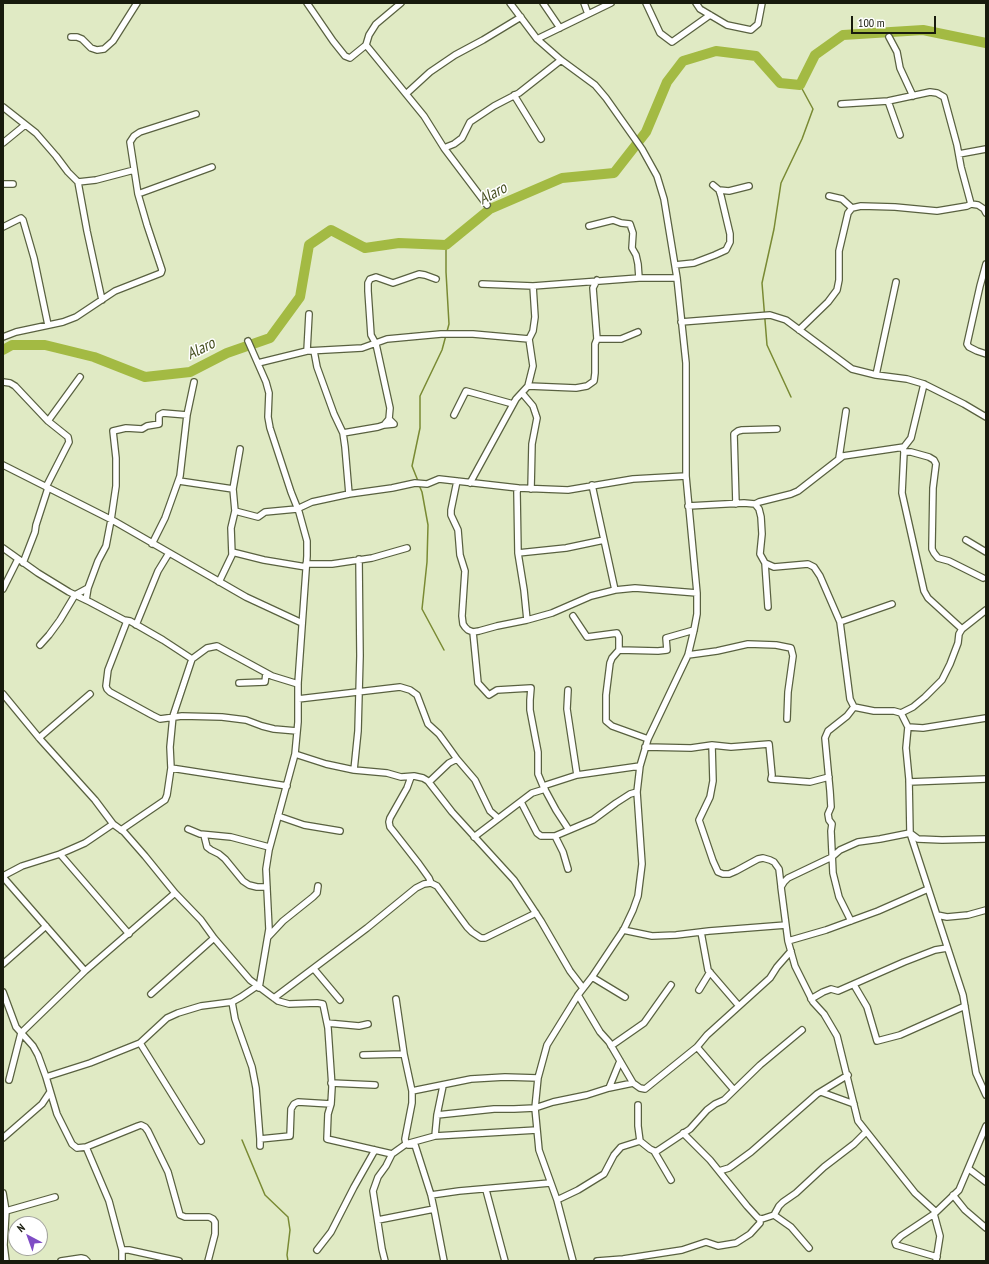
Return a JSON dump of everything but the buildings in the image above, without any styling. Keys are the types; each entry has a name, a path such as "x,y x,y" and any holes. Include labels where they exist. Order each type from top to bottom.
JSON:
{"street":[{"path":"72,37 82,39 92,48 97,50 104,49 113,41 137,3"},
{"path":"307,3 333,41 345,56 350,58 366,45 376,24 401,3"},
{"path":"510,3 537,40 595,85 615,110 634,140 642,149 658,176 677,278 686,364 686,476 697,593 697,614 694,630 688,655 648,739 640,766 637,792 642,864 638,896 623,930 578,995 547,1045 538,1078 535,1108 539,1150 557,1200 573,1261"},
{"path":"543,3 560,28"},
{"path":"584,3 588,14"},
{"path":"537,40 611,3"},
{"path":"646,3 660,33 672,42 710,15"},
{"path":"696,3 700,9 727,25 751,30 758,24 762,3"},
{"path":"406,94 430,72 455,55 521,17"},
{"path":"888,37 897,52 900,68 913,96"},
{"path":"366,45 424,116 444,148 487,205"},
{"path":"444,148 454,144 462,138 470,122 514,95 561,60"},
{"path":"841,104 888,101 930,92 938,93 944,97 972,204"},
{"path":"514,95 541,139"},
{"path":"888,101 900,135"},
{"path":"3,107 36,133 78,182 102,300"},
{"path":"3,337 16,332 63,322 76,317 115,291 161,274 162,272 138,194 130,142 134,136 140,132 196,114"},
{"path":"3,143 25,125"},
{"path":"959,154 986,149"},
{"path":"138,194 212,167"},
{"path":"78,182 96,180 134,170"},
{"path":"3,184 13,184"},
{"path":"713,185 719,190 730,191 749,186"},
{"path":"675,265 694,263 726,250 730,242 730,234 719,190"},
{"path":"829,196 842,199 852,208"},
{"path":"799,330 828,302 837,290 839,280 839,250 848,213 852,208 861,206 895,207 937,211 972,204 978,205 984,209 986,213"},
{"path":"3,227 21,218 23,220 34,258 48,325"},
{"path":"589,226 613,220 630,224 633,233 632,248 636,255 639,278"},
{"path":"986,264 967,344 969,347 986,354"},
{"path":"343,433 384,425 389,419 390,408 376,344 371,335 368,283 370,279 376,277 393,282 419,274 436,279"},
{"path":"482,284 533,286 597,280 677,278"},
{"path":"528,386 576,388 587,386 594,381 596,373 595,344 597,339 593,288 597,280"},
{"path":"876,375 896,282"},
{"path":"470,483 513,404 528,386 534,366 529,339 533,331 535,317 533,286"},
{"path":"307,352 309,314"},
{"path":"681,322 770,314 786,320 852,369 876,375 907,379 924,384 986,417"},
{"path":"597,339 621,339 638,332"},
{"path":"258,363 307,352 362,348 387,339 441,334 473,334 529,339"},
{"path":"46,1077 90,1063 140,1043 168,1018 178,1013 201,1006 232,1002 258,987 269,930 266,869 269,847 295,754 306,566 306,541 297,508 270,428 268,417 269,394 266,382 248,341"},
{"path":"314,351 317,367 334,414 343,433 349,494"},
{"path":"48,422 80,377"},
{"path":"3,382 10,383 15,386 48,422 66,434 69,442 47,488 35,532 21,561 3,589"},
{"path":"152,544 165,518 179,481 182,466 187,414 194,382"},
{"path":"924,384 911,438 904,450 902,493 924,591 928,598 962,629"},
{"path":"454,415 466,391 513,404"},
{"path":"522,393 533,406 537,418 532,444 531,489"},
{"path":"839,458 846,411"},
{"path":"86,600 88,588 98,560 106,546 111,520 116,478 116,458 113,431 126,428 142,429 147,426 158,424 159,417 162,413 187,414"},
{"path":"736,504 734,434 742,430 777,429"},
{"path":"219,582 232,555 231,528 235,511 233,489 240,449"},
{"path":"688,506 744,503 755,504 798,491 839,458 857,453 904,450 928,457 934,460 936,464 933,488 932,549 934,553 938,558 949,561 984,578"},
{"path":"3,465 111,520 246,597 302,623"},
{"path":"235,511 258,517 265,512 297,508 312,502 349,494 415,483 427,484 439,480 518,488 568,490 633,479 686,476"},
{"path":"179,481 233,489"},
{"path":"457,481 451,503 451,515 458,530 460,555 465,571 462,605 463,624 473,632 552,613 590,596 615,590 635,588 697,593"},
{"path":"592,485 615,590"},
{"path":"518,488 518,553 527,620"},
{"path":"755,504 759,509 761,517 762,534 760,554 764,563 768,607"},
{"path":"518,553 566,548 604,540"},
{"path":"966,540 986,552"},
{"path":"3,548 38,574 75,595 136,625 192,659"},
{"path":"232,552 264,560 306,566 359,560 392,553 407,548"},
{"path":"136,625 158,570 169,553"},
{"path":"354,770 358,731 360,656 359,560"},
{"path":"764,563 774,566 808,564 814,567 820,576 840,622 850,699 854,707"},
{"path":"40,645 49,636 75,595 88,588"},
{"path":"840,622 892,604"},
{"path":"901,714 913,707 942,680 950,664 958,643 959,634 962,629 986,610"},
{"path":"573,616 587,637 617,633 619,637 618,650 610,663 606,695 606,721 612,726 648,739"},
{"path":"127,621 108,670 107,689 156,718 173,716 246,720 274,729 297,731"},
{"path":"618,650 658,652 667,650 666,638 694,630"},
{"path":"473,632 478,683 489,695 497,690 531,688 530,710 538,752 538,774 544,788 569,830"},
{"path":"688,655 748,644 776,645 791,648 793,656 788,692 787,719"},
{"path":"121,830 165,800 171,768 170,747 173,716 192,659 207,648 217,646 266,673 282,680 298,684"},
{"path":"239,683 265,682 266,673"},
{"path":"298,699 400,687 410,690 417,695 428,724 439,734 457,759 475,780 490,811 498,818"},
{"path":"568,690 567,709 577,775"},
{"path":"3,694 39,738 76,778 113,824 121,830 145,856 175,893 201,920 214,938 258,987 278,1001 289,1004 323,1004 327,1023 331,1083 331,1104 328,1114 327,1139 392,1154"},
{"path":"39,738 90,694"},
{"path":"854,707 874,711 894,710 901,714 908,727 906,748 909,782 910,833 963,995 976,1073 986,1095"},
{"path":"851,921 839,897 833,873 832,824 829,820 828,814 831,807 825,738 828,731 847,716 854,707"},
{"path":"908,727 923,728 986,718"},
{"path":"645,747 691,748 712,745 731,747 768,744 772,775 771,779 810,782 829,777"},
{"path":"712,745 713,781 710,797 699,820 718,872 723,874 736,872 758,859 763,858 774,862 779,869 781,875 781,887 788,941 795,966 812,999 824,1014 837,1036 858,1121 915,1193 935,1213 940,1236 937,1259 895,1244 901,1236 935,1213 959,1190 986,1126"},
{"path":"295,754 326,764 354,770 387,773 401,777 423,778 429,782 452,812 514,880 536,913 570,971 583,988"},
{"path":"429,782 449,763 457,759"},
{"path":"474,837 532,793 577,775 640,766"},
{"path":"171,768 287,786"},
{"path":"411,777 389,822 394,832 422,868 431,883"},
{"path":"909,782 986,779"},
{"path":"521,802 537,833 541,836 554,836 593,820 616,803 637,792"},
{"path":"278,816 304,825 340,831"},
{"path":"85,971 3,877 22,866 60,854 85,843 113,824"},
{"path":"188,829 204,835 231,837 269,847"},
{"path":"781,887 788,878 832,857 840,850 858,842 910,833 918,839 986,839"},
{"path":"204,835 207,847 225,859 243,881 249,885 267,887"},
{"path":"554,836 563,852 568,869"},
{"path":"60,854 129,934"},
{"path":"781,875 788,878"},
{"path":"274,998 367,928 416,888 424,884 431,883 437,886 467,927 481,938 485,938 536,913"},
{"path":"267,937 283,921 313,897 317,893 318,886"},
{"path":"788,941 826,930 878,911 928,889"},
{"path":"9,1080 21,1033 85,971 175,893"},
{"path":"937,915 947,917 986,910"},
{"path":"3,964 46,926"},
{"path":"623,930 652,936 786,926"},
{"path":"701,932 708,970 739,1006"},
{"path":"151,994 214,938"},
{"path":"812,999 823,992 831,989 838,991 904,962 935,950 947,948"},
{"path":"578,995 600,1032 611,1046 634,1083 640,1088 645,1088 697,1047 707,1035 770,978 777,967 791,951"},
{"path":"314,969 340,1000"},
{"path":"699,990 710,972"},
{"path":"592,976 626,997"},
{"path":"611,1046 644,1023 671,985"},
{"path":"854,985 867,1008 877,1041 900,1035 965,1006"},
{"path":"3,992 16,1027 33,1046 38,1056 46,1077 56,1114 68,1139 74,1146 80,1148 141,1125 145,1127 168,1172 180,1215 185,1217 209,1217 215,1222 215,1234 208,1261"},
{"path":"396,999 404,1054 412,1091 412,1103 404,1138 406,1144"},
{"path":"232,1002 235,1019 252,1067 256,1088 260,1146"},
{"path":"327,1023 359,1026 368,1024"},
{"path":"654,1151 662,1148 690,1129 707,1110 724,1100 760,1065 802,1030"},
{"path":"140,1043 201,1141"},
{"path":"697,1047 734,1090"},
{"path":"363,1055 404,1054"},
{"path":"609,1088 620,1061"},
{"path":"719,1171 729,1168 751,1152 817,1094 848,1076"},
{"path":"412,1091 443,1086 471,1079 492,1077 538,1078"},
{"path":"331,1083 375,1085"},
{"path":"437,1115 494,1109 514,1110 535,1108 553,1102 634,1083"},
{"path":"436,1136 437,1115 443,1086"},
{"path":"3,1138 42,1104 50,1092"},
{"path":"821,1092 854,1104"},
{"path":"260,1139 290,1136 291,1109 294,1104 298,1102 331,1104"},
{"path":"638,1105 640,1141 654,1151 671,1180"},
{"path":"385,1261 373,1191 378,1177 392,1154 406,1144 436,1136 537,1130"},
{"path":"760,1219 774,1215 783,1202 796,1193 824,1167 854,1144 866,1132"},
{"path":"683,1133 710,1160 747,1206 760,1219"},
{"path":"557,1200 578,1190 604,1174 614,1155 621,1147 640,1141"},
{"path":"406,1144 414,1145 431,1195 444,1261"},
{"path":"86,1147 109,1201 122,1250 122,1261"},
{"path":"317,1250 331,1232 375,1150"},
{"path":"969,1169 986,1182"},
{"path":"431,1195 550,1183"},
{"path":"486,1190 505,1261"},
{"path":"3,1193 6,1211 4,1245 6,1261"},
{"path":"953,1195 965,1210 986,1228"},
{"path":"6,1211 55,1197"},
{"path":"378,1220 434,1208"},
{"path":"774,1215 791,1227 809,1248"},
{"path":"597,1261 623,1259 682,1250 706,1242 718,1246 736,1243 750,1234 760,1223 760,1219"},
{"path":"122,1250 129,1250 179,1261"},
{"path":"61,1261 81,1258 85,1259 86,1261"}],"waterway":[{"name":"Alaro","path":"3,350 12,345 45,345 94,357 145,377 190,372 227,353 270,338 300,297 309,245 331,230 365,248 399,243 446,245 490,209 562,178 614,173 646,132 667,82 683,61 716,51 756,56 780,83 800,85 815,55 843,35 923,30 986,43"},
{"path":"791,397 767,345 762,283 774,229 781,183 802,139 813,109 800,85"},
{"path":"418,481 412,466 420,428 420,396 442,350 449,324 446,245"},
{"path":"419,485 422,492 428,525 427,562 422,609 444,650"},
{"path":"242,1140 265,1195 288,1217 290,1230 287,1255 288,1261"}]}
